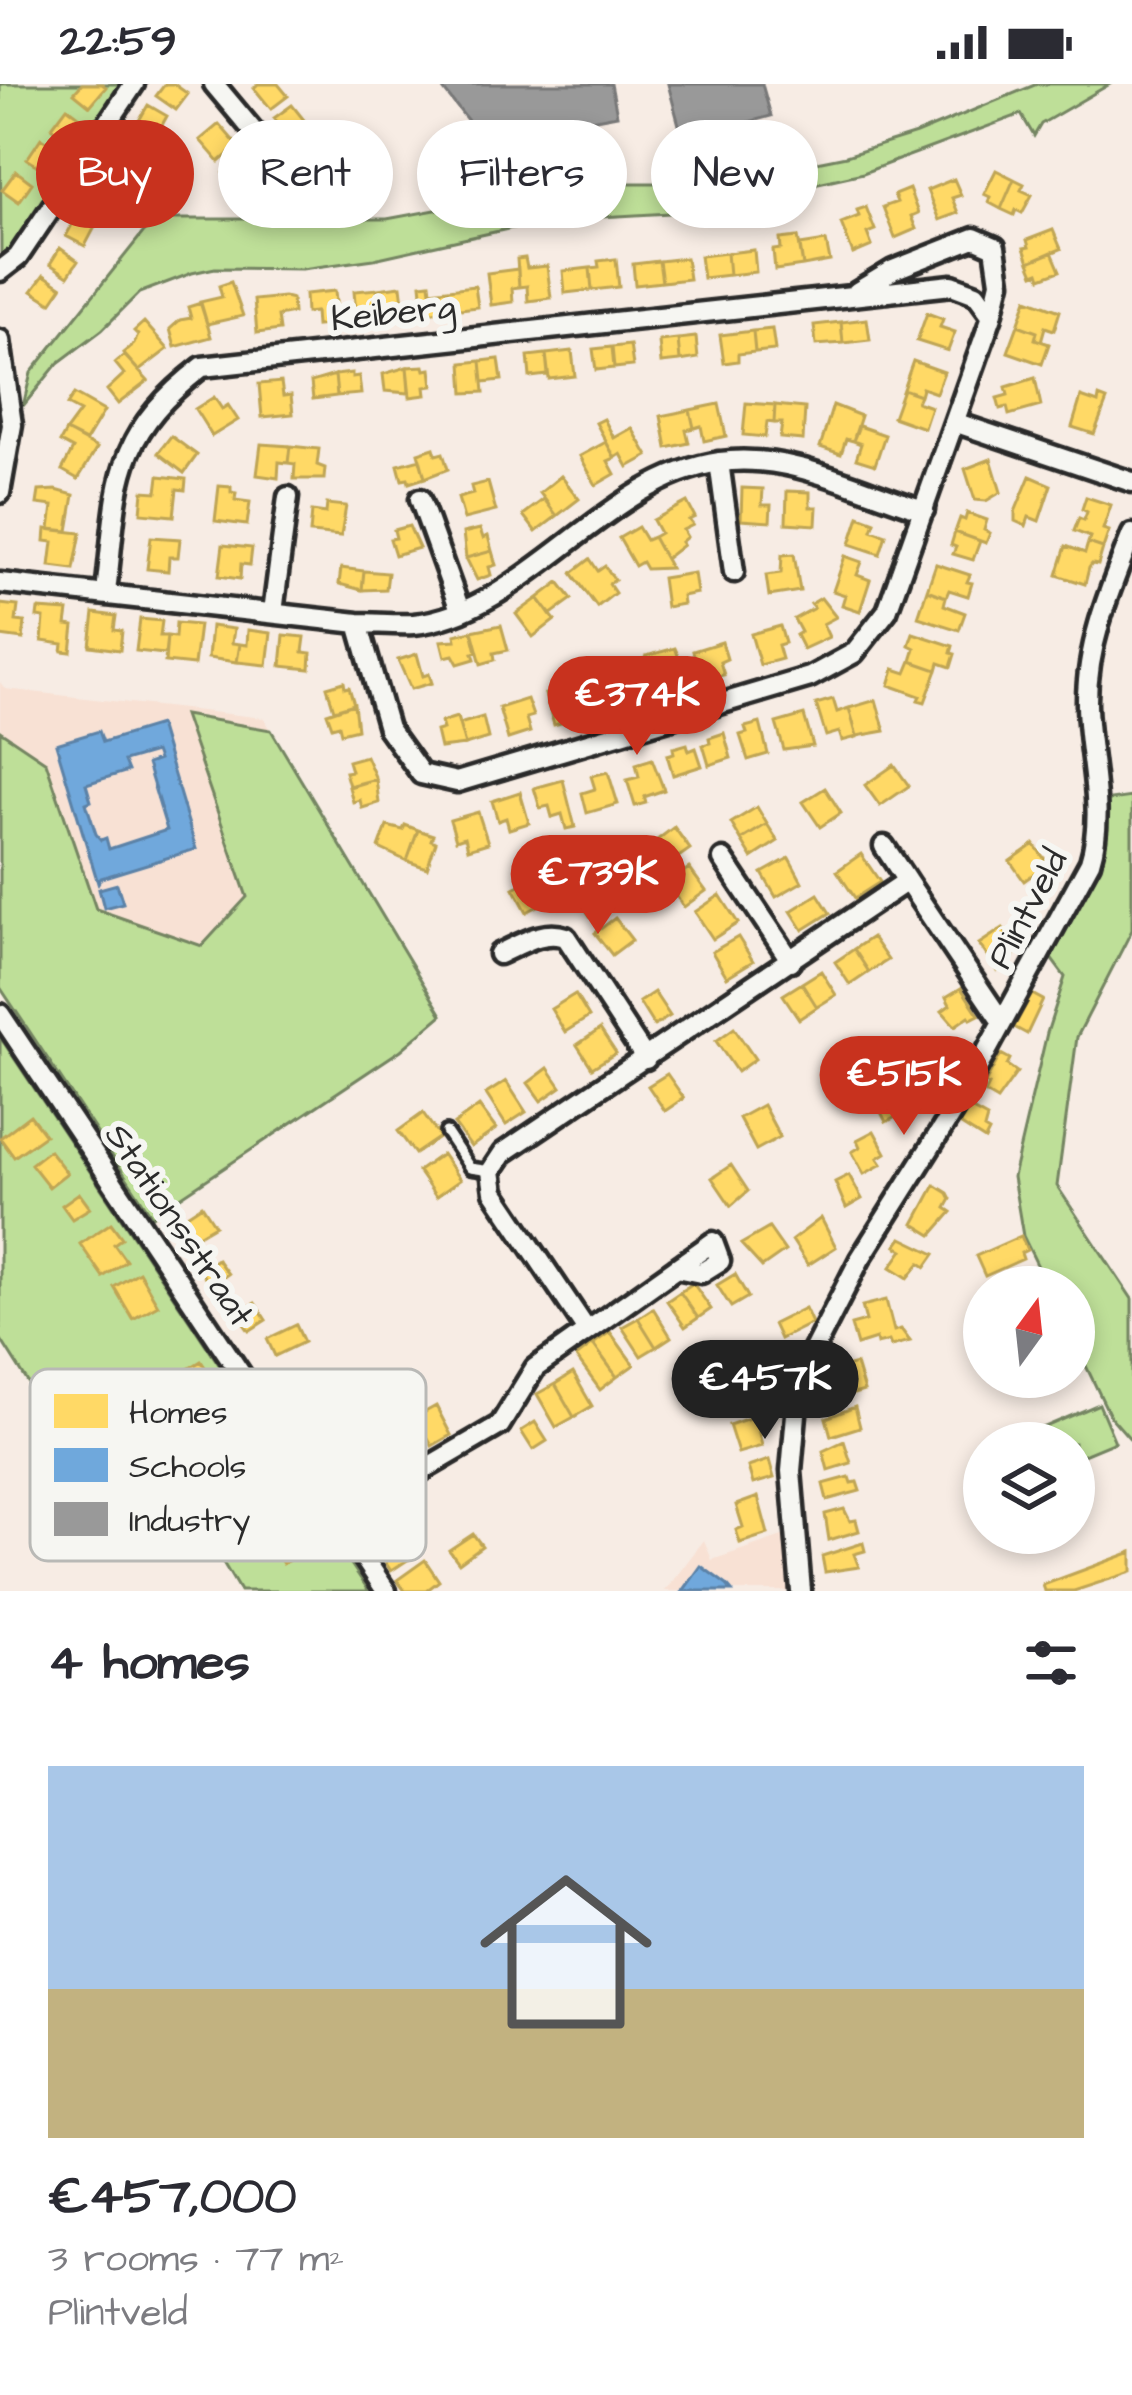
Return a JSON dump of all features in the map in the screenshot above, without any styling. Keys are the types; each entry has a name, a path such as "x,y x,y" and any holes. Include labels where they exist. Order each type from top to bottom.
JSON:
{"street":[{"path":"0,271 18,257 134,84"},
{"path":"214,84 244,120"},
{"name":"Keiberg","path":"358,623 388,728 421,773 457,782 770,691 810,677 854,653 887,611 957,423 1000,282 995,247 974,238 893,270 848,298"},
{"name":"Keiberg","path":"106,592 121,466 143,422 202,367 952,285 976,294 992,316"},
{"path":"0,340 12,425 0,493"},
{"path":"957,423 1132,482"},
{"path":"0,583 358,623 416,623 460,610 507,586 644,488 719,462 782,464 924,511"},
{"path":"719,462 734,572"},
{"path":"273,611 288,497"},
{"path":"420,499 460,610"},
{"name":"Plintveld","path":"801,1591 790,1471 797,1403 808,1359 860,1258 960,1100 1090,862 1098,823 1088,704 1090,662 1132,535"},
{"path":"884,846 1002,1022"},
{"path":"723,860 791,961"},
{"path":"586,1329 494,1192 491,1171 503,1153 907,881"},
{"path":"499,954 542,935 566,938 646,1058"},
{"name":"Stationsstraat","path":"0,1014 237,1369"},
{"path":"426,1468 500,1425 535,1368 676,1268"},
{"name":"Stationsstraat","path":"366,1561 386,1591"}],"lane":[{"path":"446,1132 470,1168 491,1171"}],"shaded area":[{"path":"0,682 5,689 264,718 354,868 53,1067 0,987"},
{"path":"785,1535 792,1591 665,1591 704,1540 712,1560"}],"green space":[{"path":"0,84 120,84 96,120 36,120 36,210 10,249 1,254"},
{"path":"1037,84 1110,84 1041,124 1034,136 1021,114 863,173 818,183 818,162 916,134"},
{"path":"627,183 651,183 651,214 627,215"},
{"path":"417,213 417,228 512,228 374,259 302,269 215,268 192,273 139,293 102,330 58,363 23,406 31,373 147,228 194,228 194,219 218,219 218,228 393,228 393,218"},
{"path":"184,715 271,730 442,1015 401,1050 152,1216 0,987 0,731 46,762 96,909 202,946 247,897"},
{"path":"1132,797 1132,930 1077,1037 1057,1186 1132,1299 1132,1441 1110,1416 1095,1385 1095,1266 1038,1266 1023,1236 1013,1177 1065,977 1047,953 1103,801"},
{"path":"0,1037 222,1369 30,1369 30,1385 0,1338"},
{"path":"1099,1404 1115,1442 1095,1450 1095,1422 1057,1422"},
{"path":"222,1561 349,1561 369,1591 240,1591"}],"building: Homes":[{"path":"82,84 106,87 90,106 74,93"},
{"path":"165,84 188,94 176,110 156,96"},
{"path":"278,84 288,96 271,109 254,88"},
{"path":"148,105 167,116 165,120 139,120"},
{"path":"292,105 304,120 276,120"},
{"path":"67,107 83,119 82,120 57,120"},
{"path":"218,125 218,161 200,140"},
{"path":"996,170 1014,179 1001,209 984,194"},
{"path":"16,171 32,183 19,202 2,190"},
{"path":"954,179 961,195 952,198 958,213 939,220 927,190"},
{"path":"1014,179 1032,195 1022,213 1016,210 1014,215 1001,209"},
{"path":"909,189 918,213 911,216 916,229 895,238 883,207 897,202 894,195"},
{"path":"866,207 875,230 867,233 872,246 853,254 841,223 859,216 857,210"},
{"path":"70,228 94,228 85,246 66,236"},
{"path":"1053,230 1061,249 1029,262 1024,248 1029,247 1027,240"},
{"path":"798,237 803,266 775,270 773,250 781,249 780,239"},
{"path":"826,241 830,261 803,266 800,245"},
{"path":"60,248 78,261 68,276 50,264"},
{"path":"754,250 756,272 729,275 727,253"},
{"path":"1052,252 1060,271 1041,278 1039,272 1034,274 1029,262"},
{"path":"727,253 729,275 703,278 700,256"},
{"path":"525,258 527,268 547,266 551,298 528,301 527,286 519,287 517,259"},
{"path":"686,258 689,279 662,282 659,261"},
{"path":"616,259 619,287 592,290 590,268 599,267 598,261"},
{"path":"659,261 662,282 635,285 633,264"},
{"path":"590,268 592,290 565,293 563,271"},
{"path":"518,269 519,287 512,288 513,302 491,305 487,273"},
{"path":"44,275 62,287 51,303 32,291"},
{"path":"231,282 243,316 207,324 200,302 222,297 219,286"},
{"path":"430,283 431,291 448,289 451,310 424,313 421,284"},
{"path":"401,286 404,310 381,317 377,289"},
{"path":"475,286 478,307 451,310 448,289"},
{"path":"377,289 381,317 356,315 354,291"},
{"path":"335,291 338,324 316,326 315,312 306,313 305,294"},
{"path":"292,299 293,313 278,316 280,330 257,333 254,300"},
{"path":"1027,299 1060,311 1054,330 1045,327 1041,341 1035,339 1037,332 1018,325"},
{"path":"201,303 211,337 175,347 170,329 191,318 188,307"},
{"path":"927,313 943,319 940,327 955,332 948,351 917,341"},
{"path":"867,319 870,340 843,343 841,322"},
{"path":"144,322 168,349 139,371 123,353 134,344 138,335 134,331"},
{"path":"841,322 843,343 816,345 814,325"},
{"path":"1018,325 1037,332 1035,339 1049,344 1042,364 1008,352"},
{"path":"772,329 775,350 755,352 753,331"},
{"path":"753,331 755,352 738,354 738,361 724,363 720,335"},
{"path":"696,337 698,358 680,361 678,339"},
{"path":"678,339 680,361 661,363 659,341"},
{"path":"630,345 633,366 614,368 612,347"},
{"path":"612,347 614,368 596,370 593,349"},
{"path":"572,351 575,376 549,379 546,354"},
{"path":"546,354 548,375 530,377 528,356"},
{"path":"124,355 148,381 118,404 107,390 124,374 115,363"},
{"path":"499,359 502,380 483,382 481,361"},
{"path":"481,361 484,392 464,393 462,363"},
{"path":"913,361 944,372 936,393 922,388 920,395 903,389"},
{"path":"407,367 431,369 433,386 425,387 426,395 410,397"},
{"path":"407,367 409,393 385,391 383,374"},
{"path":"352,373 352,377 359,376 361,394 337,396 335,375"},
{"path":"335,375 337,396 313,399 311,382"},
{"path":"1035,378 1041,406 1009,415 1007,407 1000,409 997,398 1008,395 1006,387"},
{"path":"281,382 283,396 291,395 293,414 262,417 259,384"},
{"path":"903,389 920,395 917,402 931,407 924,428 893,417"},
{"path":"74,394 104,411 86,441 66,431 80,412 67,405"},
{"path":"214,397 222,409 228,405 238,420 212,436 195,409"},
{"path":"1081,397 1098,403 1099,397 1107,400 1094,434 1072,427"},
{"path":"746,403 775,405 774,423 767,422 765,437 743,435"},
{"path":"719,404 726,436 704,441 701,426 694,428 690,410"},
{"path":"775,405 805,408 803,440 780,438 782,423 774,423"},
{"path":"833,405 861,416 853,441 846,439 841,454 820,447"},
{"path":"690,410 694,428 686,430 689,443 667,448 661,416"},
{"path":"604,419 614,438 632,428 648,456 628,467 621,454 615,458 596,423"},
{"path":"859,426 885,435 875,465 856,459 861,444 853,441"},
{"path":"66,431 97,448 78,479 62,470 73,449 60,442"},
{"path":"171,436 197,455 184,473 158,453"},
{"path":"606,442 615,458 608,461 615,474 596,485 580,456"},
{"path":"261,444 290,446 288,463 279,462 278,478 257,475"},
{"path":"290,446 319,449 317,465 325,468 324,479 294,479 295,464 288,463"},
{"path":"434,448 436,455 443,453 448,469 425,478 418,453"},
{"path":"420,459 425,478 402,480 398,465"},
{"path":"991,459 1001,492 986,501 975,500 965,469"},
{"path":"159,476 186,479 185,490 177,489 174,516 141,513 143,491 157,492"},
{"path":"561,476 579,499 557,516 540,493"},
{"path":"1030,476 1051,485 1039,521 1029,517 1026,526 1015,521 1015,512"},
{"path":"488,482 496,511 464,519 458,498 473,494 471,486"},
{"path":"219,486 231,487 235,500 250,502 247,525 215,521"},
{"path":"742,488 763,489 762,505 771,505 770,522 741,520"},
{"path":"39,491 74,495 68,531 50,529 53,506 37,504"},
{"path":"787,491 810,492 810,507 817,507 816,525 786,523"},
{"path":"1086,497 1111,505 1103,548 1074,531 1087,512 1082,509"},
{"path":"544,499 557,516 536,532 523,515"},
{"path":"687,502 695,517 689,520 693,525 683,530 687,537 683,545 665,559 653,537 660,533 653,520"},
{"path":"327,504 346,506 341,536 310,533 312,511 326,513"},
{"path":"967,513 987,520 986,543 955,532"},
{"path":"859,516 875,522 872,530 886,535 880,554 850,544"},
{"path":"409,526 419,548 395,555 390,539 396,538 394,530"},
{"path":"638,527 646,540 653,537 670,568 646,569 642,562 635,566 619,538"},
{"path":"46,529 81,533 74,569 50,566 53,542 45,541"},
{"path":"480,529 483,538 488,536 492,551 466,558 463,533"},
{"path":"955,532 980,541 973,560 953,554"},
{"path":"151,537 180,539 178,557 169,557 168,571 147,569"},
{"path":"1088,543 1103,548 1085,584 1057,575 1066,546 1085,553"},
{"path":"223,545 252,548 250,565 241,564 240,579 219,576"},
{"path":"492,551 496,565 489,567 491,575 477,580 466,558"},
{"path":"794,554 800,591 769,596 766,575 781,573 782,555"},
{"path":"845,556 862,562 857,575 870,580 860,611 842,605 845,595 833,591"},
{"path":"590,559 598,571 605,566 615,580 609,584 615,593 597,607 572,573"},
{"path":"936,564 970,575 968,596 949,590 946,597 927,590"},
{"path":"341,568 364,571 362,590 339,584"},
{"path":"364,571 388,573 386,589 362,590"},
{"path":"694,573 697,593 682,596 683,604 666,607 662,578"},
{"path":"559,582 572,599 550,615 538,598"},
{"path":"927,590 946,597 944,605 965,613 959,630 918,617"},
{"path":"538,598 555,620 533,637 516,614"},
{"path":"821,598 836,617 823,624 829,637 803,649 794,619"},
{"path":"0,604 18,606 16,621 25,622 23,639 0,636"},
{"path":"38,609 68,611 66,625 74,626 71,652 62,651 63,644 42,641 44,618 37,617"},
{"path":"94,613 116,616 114,630 122,631 120,650 90,646"},
{"path":"140,619 162,621 160,636 167,636 165,654 136,651"},
{"path":"176,623 199,625 194,665 165,662 167,636 175,637"},
{"path":"501,625 508,650 494,653 495,660 481,664 472,631"},
{"path":"211,626 234,629 232,643 240,644 237,662 208,658"},
{"path":"780,626 785,643 778,645 782,659 760,665 751,634"},
{"path":"248,630 271,633 267,665 237,662 240,644 247,645"},
{"path":"472,631 475,659 458,664 453,655 445,657 441,641 456,640 455,635"},
{"path":"913,633 953,646 951,667 939,663 937,670 911,661"},
{"path":"284,635 305,637 303,652 311,653 310,669 281,666"},
{"path":"722,642 727,659 720,662 724,675 696,681 693,651"},
{"path":"675,648 691,685 664,693 660,679 653,681 646,656"},
{"path":"417,654 423,676 429,674 432,683 411,689 398,660"},
{"path":"646,658 653,681 646,683 650,697 628,704 619,672 638,667 636,661"},
{"path":"911,661 937,670 925,702 889,685 894,669 906,673"},
{"path":"600,669 612,709 590,715 586,701 579,703 572,677"},
{"path":"344,682 354,704 334,710 327,687"},
{"path":"574,686 579,703 572,705 576,719 554,725 545,694"},
{"path":"527,699 533,716 526,718 530,732 508,739 499,708"},
{"path":"833,699 837,712 849,708 857,737 842,741 839,732 826,736 816,704"},
{"path":"876,700 885,731 857,736 849,708"},
{"path":"354,704 357,729 341,733 339,725 332,727 327,713"},
{"path":"804,715 813,746 784,750 776,723"},
{"path":"457,717 465,745 440,748 436,731 443,729 441,722"},
{"path":"483,717 488,738 465,745 459,724"},
{"path":"760,723 768,754 748,760 740,735 747,733 745,727"},
{"path":"724,733 731,758 709,765 703,745"},
{"path":"687,744 689,751 696,748 702,766 673,775 667,755"},
{"path":"366,756 376,779 349,786 348,761"},
{"path":"652,759 664,790 635,806 627,780 639,777 636,764"},
{"path":"894,765 909,786 880,806 865,785"},
{"path":"608,772 618,804 587,813 582,793 595,789 591,776"},
{"path":"376,779 379,803 362,808 360,800 353,802 349,787"},
{"path":"563,780 575,827 566,829 562,814 552,817 549,806 540,808 534,788"},
{"path":"825,788 841,813 820,827 803,802"},
{"path":"520,792 529,823 509,829 506,818 498,821 492,801"},
{"path":"757,807 767,824 741,840 731,823"},
{"path":"478,812 488,843 468,849 465,837 456,840 450,820"},
{"path":"767,824 778,841 752,858 741,840"},
{"path":"405,825 418,830 407,861 379,848 387,826 403,830"},
{"path":"674,827 690,849 673,861 657,840"},
{"path":"418,830 433,835 431,840 436,842 427,868 407,861"},
{"path":"1034,844 1048,864 1024,881 1010,861"},
{"path":"861,854 880,882 855,898 837,871"},
{"path":"789,858 802,882 776,897 762,873"},
{"path":"689,868 706,891 684,907 667,883"},
{"path":"536,876 549,900 527,912 514,888"},
{"path":"599,878 614,901 590,916 575,893"},
{"path":"818,894 830,913 803,930 791,911"},
{"path":"720,895 738,923 713,939 695,912"},
{"path":"615,918 632,940 612,955 595,933"},
{"path":"1003,928 1017,949 1008,967 997,971 979,944"},
{"path":"738,937 753,961 727,977 712,952"},
{"path":"872,937 888,960 869,972 854,949"},
{"path":"854,949 869,972 850,985 835,962"},
{"path":"821,971 836,995 817,1007 802,983"},
{"path":"802,983 817,1007 799,1019 783,995"},
{"path":"961,988 979,1015 955,1026 942,1011 950,1005 946,997"},
{"path":"654,992 670,1016 654,1026 639,1002"},
{"path":"575,994 589,1017 565,1032 551,1009"},
{"path":"1032,994 1043,1000 1027,1034 1014,1027"},
{"path":"734,1028 755,1059 737,1072 716,1041"},
{"path":"600,1029 616,1053 592,1068 577,1045"},
{"path":"932,1045 948,1072 919,1089 902,1061"},
{"path":"1001,1054 1017,1072 997,1100 985,1093 989,1085 985,1083"},
{"path":"548,1068 561,1087 541,1101 528,1083"},
{"path":"667,1074 684,1098 665,1111 648,1086"},
{"path":"894,1075 914,1108 886,1122 878,1093 888,1087 884,1080"},
{"path":"506,1081 526,1112 506,1125 486,1094"},
{"path":"763,1105 780,1137 756,1150 739,1118"},
{"path":"479,1106 496,1129 471,1147 454,1124"},
{"path":"967,1107 987,1118 985,1140 958,1123"},
{"path":"423,1113 440,1137 415,1154 398,1131"},
{"path":"30,1115 45,1135 14,1157 0,1138"},
{"path":"874,1131 886,1153 878,1158 882,1164 864,1174 852,1152 860,1147 857,1140"},
{"path":"49,1150 67,1173 49,1187 31,1164"},
{"path":"442,1154 460,1180 436,1197 418,1171"},
{"path":"731,1165 748,1191 731,1206 712,1178"},
{"path":"849,1175 862,1199 846,1208 835,1182"},
{"path":"935,1185 948,1193 951,1199 946,1208 952,1212 932,1235 914,1224"},
{"path":"79,1193 90,1208 72,1219 62,1205"},
{"path":"202,1205 215,1225 193,1238 181,1219"},
{"path":"821,1218 836,1247 808,1265 792,1240"},
{"path":"111,1223 122,1238 114,1244 126,1261 103,1277 80,1244"},
{"path":"769,1228 785,1251 762,1267 741,1244"},
{"path":"1021,1236 1027,1250 1021,1253 1023,1259 1007,1266 980,1266 976,1256"},
{"path":"902,1238 935,1254 926,1267 920,1263 908,1278 891,1267 903,1250 896,1246"},
{"path":"217,1259 228,1274 211,1286 200,1271"},
{"path":"139,1272 158,1305 133,1319 114,1287"},
{"path":"735,1274 748,1297 731,1307 717,1285"},
{"path":"693,1283 711,1309 698,1318 680,1292"},
{"path":"680,1292 698,1318 685,1327 667,1301"},
{"path":"886,1300 894,1331 901,1329 910,1341 891,1346 889,1341 877,1344 876,1339 857,1345 851,1325 866,1321 862,1306"},
{"path":"255,1303 266,1320 249,1331 237,1314"},
{"path":"653,1308 671,1337 656,1347 638,1318"},
{"path":"805,1308 812,1323 780,1339 773,1324"},
{"path":"638,1318 656,1347 641,1356 622,1327"},
{"path":"296,1325 304,1342 275,1356 267,1339"},
{"path":"610,1332 634,1365 617,1377 593,1344"},
{"path":"593,1344 617,1377 600,1390 576,1357"},
{"path":"856,1364 864,1391 840,1398 831,1371"},
{"path":"764,1367 774,1394 756,1400 746,1374"},
{"path":"573,1373 592,1406 574,1417 555,1384"},
{"path":"555,1384 574,1417 556,1427 537,1394"},
{"path":"436,1406 451,1435 432,1446 426,1435 426,1412"},
{"path":"855,1407 860,1427 831,1436 826,1418"},
{"path":"755,1416 762,1446 738,1453 729,1425"},
{"path":"535,1422 547,1441 533,1450 521,1431"},
{"path":"844,1441 851,1463 828,1470 823,1451"},
{"path":"769,1460 774,1478 753,1484 748,1467"},
{"path":"849,1477 860,1491 827,1500 823,1484"},
{"path":"758,1497 768,1534 740,1543 736,1530 743,1527 736,1505"},
{"path":"844,1509 850,1521 856,1520 859,1531 829,1540 825,1514"},
{"path":"473,1534 482,1546 459,1563 449,1550"},
{"path":"863,1543 865,1551 854,1554 859,1567 825,1572 822,1556"},
{"path":"1132,1552 1132,1572 1074,1591 1045,1591 1043,1585"},
{"path":"384,1561 406,1561 391,1571"},
{"path":"426,1561 439,1581 426,1591 405,1591 397,1580"}],"building: Schools":[{"path":"159,725 196,849 101,878 98,883 56,744 99,731 103,742","holes":["155,752 158,760 147,764 167,830 109,849 106,838 101,840 96,834 86,803 91,801 86,784 128,771 124,761"]},
{"path":"117,884 123,903 104,908 99,889"},
{"path":"701,1566 727,1585 732,1591 683,1591"}],"building: Industry":[{"path":"439,84 611,84 617,115 590,120 467,120"},
{"path":"668,84 762,84 771,116 756,120 678,120"}]}
